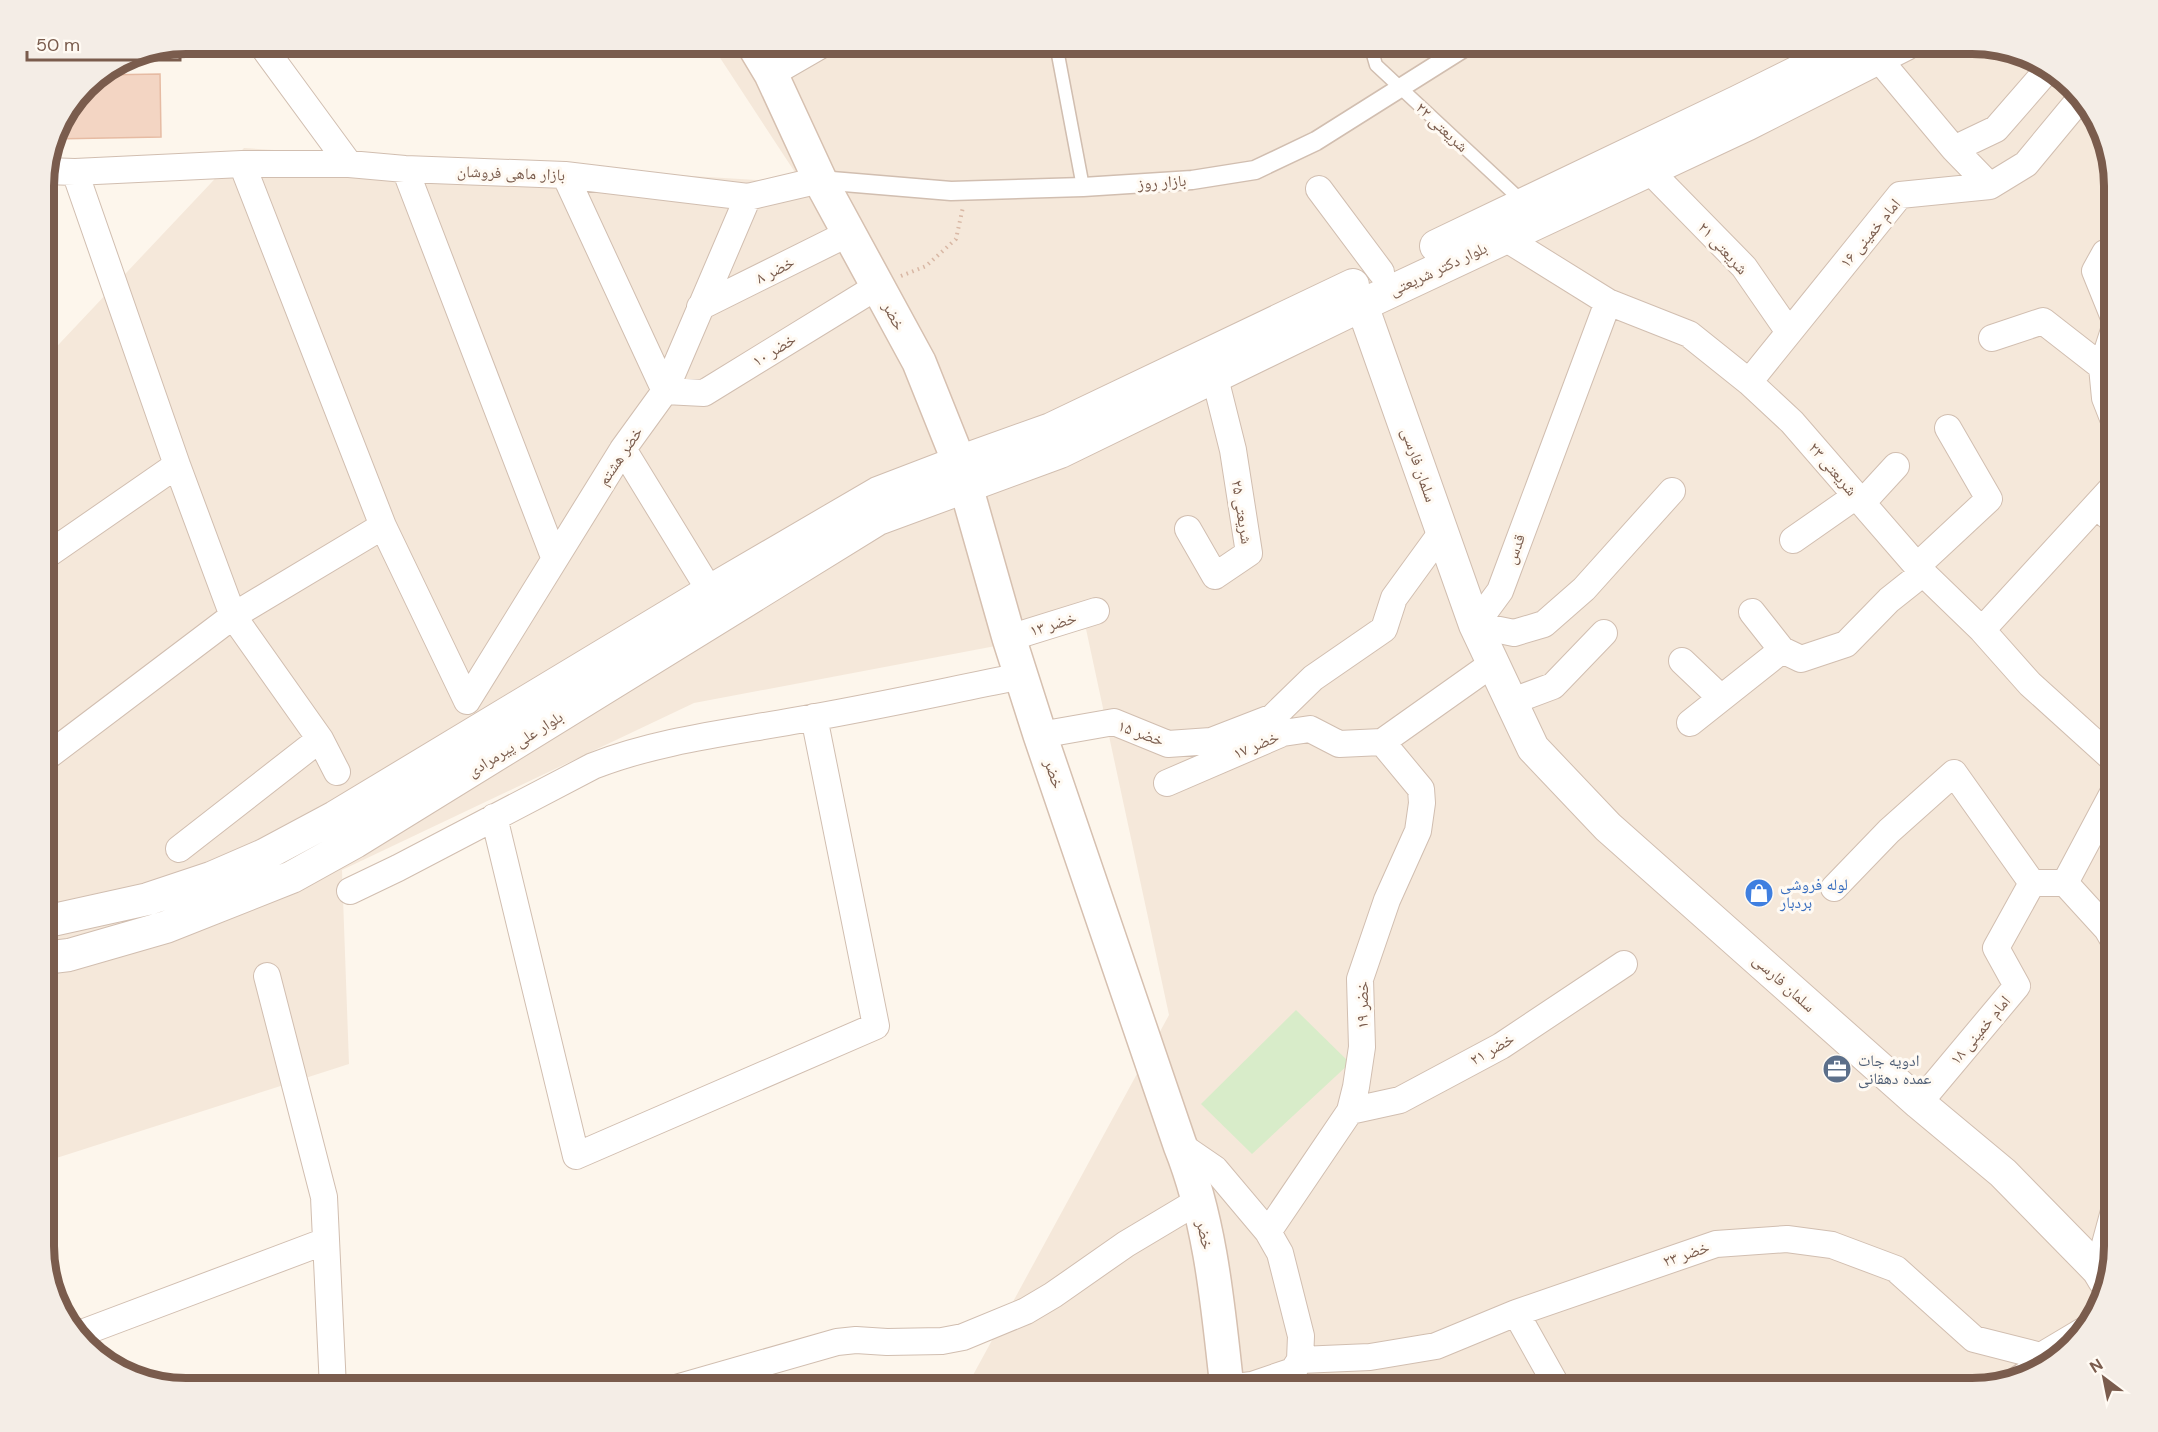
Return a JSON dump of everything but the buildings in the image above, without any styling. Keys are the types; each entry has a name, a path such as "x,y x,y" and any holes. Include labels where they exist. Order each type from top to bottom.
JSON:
{"main road":[{"name":"خضر","path":"734,54 752,85 820,180"},
{"name":"خضر","path":"759,54 771,74 820,180 919,362 963,474 1009,638 1040,735 1192,1176 1210,1254 1226,1378"}],"street":[{"path":"268,54 349,164"},
{"path":"771,74 806,54"},
{"name":"بازار روز","path":"820,180 951,191 1083,187 1192,180 1254,170 1316,141 1454,54"},
{"name":"بلوار دکتر شریعتی","path":"1055,441 1381,272 1737,102 1855,54"},
{"name":"بلوار دکتر شریعتی","path":"963,474 1055,441 1215,378 1362,305 1748,124 1859,54"},
{"path":"1869,54 1990,186"},
{"path":"1954,149 1996,129 2043,75"},
{"name":"امام خمینی ۱۶","path":"1749,382 1900,195 1990,186 2026,164 2075,104"},
{"path":"54,751 233,616 383,526 242,164"},
{"name":"بازار ماهی فروشان","path":"55,171 242,164 349,164 405,169 565,175 748,197 820,180"},
{"path":"405,169 554,557"},
{"name":"شریعتی ۲۱","path":"1649,170 1744,267 1789,332"},
{"path":"75,172 177,465 233,616 320,739 337,772"},
{"path":"565,175 665,391"},
{"path":"1319,189 1381,272"},
{"name":"خضر هشتم","path":"383,526 467,701 554,557 623,449 665,391 748,197"},
{"name":"خضر ۸","path":"700,307 849,233"},
{"name":"شریعتی ۲۳","path":"1505,238 1608,302 1689,334 1749,382 1792,422 1920,569 1982,630 2030,684 2104,750"},
{"path":"2104,255 2095,271 2104,292"},
{"name":"خضر ۱۰","path":"665,391 704,393 878,286"},
{"name":"قدس","path":"1475,625 1500,591 1608,302"},
{"name":"سلمان فارسی","path":"1362,305 1475,625"},
{"path":"1992,338 2043,321 2102,367"},
{"path":"2104,361 2102,367 2104,388"},
{"name":"شریعتی ۲۵","path":"1188,529 1215,576 1249,553 1233,450 1215,378"},
{"path":"1752,612 1782,650 1802,658 1846,644 1989,499 1948,428"},
{"path":"623,449 716,603"},
{"path":"54,550 177,465"},
{"path":"1793,540 1859,500 1896,466"},
{"name":"بلوار علی پیرمرادی","path":"54,920 148,899 211,878 264,855 716,603 963,474"},
{"path":"1475,625 1514,633 1544,624 1584,589 1672,491"},
{"path":"1982,630 2104,515"},
{"name":"خضر ۱۵","path":"1040,735 1114,722 1168,744 1211,741 1273,717 1313,678 1384,629 1394,598 1442,532"},
{"name":"بلوار علی پیرمرادی","path":"54,957 69,955 166,927 292,877 355,842 716,603"},
{"name":"خضر ۱۳","path":"1009,638 1096,611"},
{"path":"1382,742 1492,664 1475,625"},
{"path":"1510,702 1553,686 1604,633"},
{"path":"1690,723 1782,650"},
{"path":"1682,661 1721,698"},
{"name":"سلمان فارسی","path":"1492,664 1533,748 1608,827 1919,1103 2003,1173 2100,1274"},
{"path":"350,891 593,766 625,754 661,745 1022,676"},
{"path":"494,817 576,1156 876,1026 814,717"},
{"name":"خضر ۱۷","path":"1167,783 1283,732 1310,729 1339,744 1382,742"},
{"path":"179,849 320,739"},
{"name":"خضر ۱۹","path":"1268,1232 1350,1111 1362,1047 1360,979 1387,900 1418,831 1422,803 1421,789 1382,742"},
{"path":"1834,888 1889,831 1954,773 2032,884 2065,882"},
{"path":"2065,882 2104,811"},
{"path":"2065,882 2104,926"},
{"name":"امام خمینی ۱۸","path":"1919,1103 2017,986 1996,948 2032,884"},
{"name":"خضر ۲۱","path":"1350,1111 1400,1100 1501,1046 1624,964"},
{"path":"267,976 324,1197 332,1378"},
{"path":"1180,1145 1215,1168 1268,1232 1280,1253 1301,1336 1300,1360 1293,1371 1272,1378"},
{"path":"714,1378 837,1342 856,1340 942,1341 963,1337 1026,1311 1126,1244 1198,1201"},
{"name":"خضر ۲۳","path":"1300,1360 1370,1357 1436,1346 1516,1312 1716,1244 1787,1239 1832,1245 1896,1269 1974,1339 2041,1356"},
{"path":"86,1331 326,1240"},
{"path":"1516,1312 1552,1378"},
{"path":"2041,1356 2058,1346"}],"lane":[{"path":"1058,54 1083,187"},
{"name":"شریعتی ۲۲","path":"1373,54 1376,65 1525,204"},
{"path":"2028,1365 2041,1356"}],"path":[{"path":"878,286 926,266 956,239 966,190"}],"shaded area":[{"path":"718,54 1972,54 1989,55 2014,61 2045,76 2059,87 2082,113 2090,128 2097,144 2104,178 2104,1246 2103,1263 2097,1288 2082,1319 2071,1333 2045,1356 2030,1364 2014,1371 1989,1377 1972,1378 971,1378 1169,1015 1086,629 694,703 342,870 349,1064 54,1159 54,349 244,148 802,183"}],"green space":[{"path":"1296,1010 1350,1063 1252,1154 1201,1104"}],"place":[{"name":"لوله فروشی بردبار","path":"1759,893"},
{"name":"ادویه جات‌ عمده ‌دهقانی","path":"1837,1069"}]}
